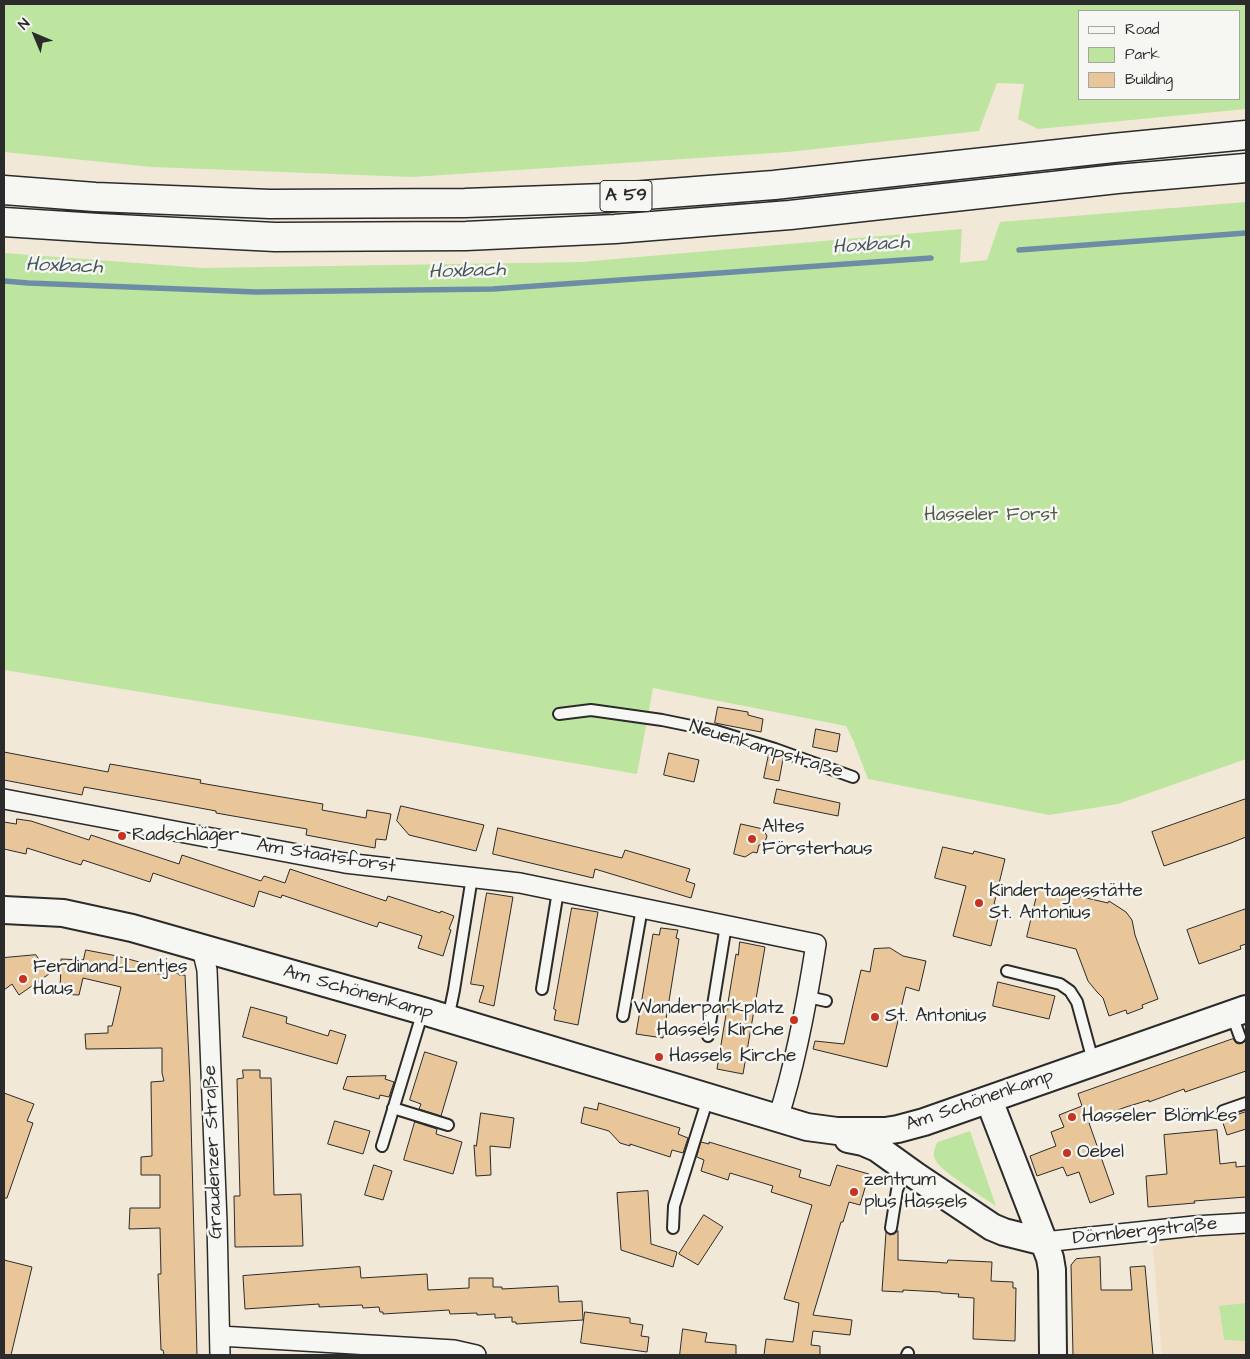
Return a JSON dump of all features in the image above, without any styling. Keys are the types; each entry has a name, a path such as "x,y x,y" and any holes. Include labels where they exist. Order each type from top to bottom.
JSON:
{"highway":[{"name":"A 59","path":"4,190 95,198 270,204 465,203 595,198 774,185 1246,135"},
{"name":"A 59","path":"4,222 275,237 466,236 615,229 790,215 1107,180 1246,168"}],"main road":[{"name":"Am Schönenkamp","path":"4,910 64,913 132,928 423,1011 807,1127 837,1132 898,1130 1094,1062 1239,1020"},
{"path":"989,1100 1011,1171 1032,1213 1050,1258 1052,1270 1053,1355"},
{"path":"911,1172 910,1148 915,1132 924,1122"},
{"path":"837,1132 848,1140 863,1142 877,1148 992,1227 1044,1242"},
{"path":"1004,1232 1032,1213"},
{"path":"1004,1232 1025,1250 1052,1284"}],"street":[{"name":"Am Staatsforst","path":"4,799 345,863 520,883 816,944 808,997"},
{"name":"Graudenzer Straße","path":"202,948 207,970 220,1355"},
{"path":"778,1118 786,1093 808,997"},
{"name":"Dörnbergstraße","path":"1044,1242 1194,1226 1246,1223"},
{"path":"220,1336 454,1350 476,1355"}],"lane":[{"name":"Neuenkampstraße","path":"559,714 591,710 662,720 716,731 775,749 853,777"},
{"path":"448,1019 472,877"},
{"path":"542,989 558,891"},
{"path":"624,1016 642,908"},
{"path":"708,1036 726,925"},
{"path":"1007,971 1060,984 1070,991 1077,1002 1094,1062"},
{"path":"808,997 826,1001"},
{"path":"382,1146 423,1011"},
{"path":"673,1228 674,1206 708,1098"},
{"path":"1223,1111 1246,1103"},
{"path":"393,1108 448,1125"},
{"path":"891,1228 897,1190 911,1172"}],"shaded area":[{"path":"1246,1223 1246,1355 1162,1355 1152,1238"}],"green space":[{"path":"4,4 1246,4 1246,109 1038,129 1018,119 1024,84 997,83 979,131 788,152 412,177 152,167 4,152"},
{"name":"Hasseler Forst","path":"1246,202 1246,759 1118,804 1049,815 868,779 846,726 653,688 637,774 415,736 4,670 4,253 203,268 581,262 962,229 960,263 987,260 1000,222"},
{"path":"970,1131 996,1206 954,1178 936,1161 934,1156 935,1147 938,1142"},
{"path":"1246,1303 1246,1341 1224,1340 1219,1306"}],"building":[{"path":"718,707 748,712 748,715 763,719 761,732 715,723"},
{"path":"816,729 840,734 837,752 813,747"},
{"path":"4,752 108,772 110,764 201,780 200,783 323,804 322,810 366,818 367,810 391,814 386,840 376,839 375,848 306,835 307,829 216,813 216,811 173,803 84,787 82,795 4,780"},
{"path":"669,753 699,760 694,782 664,775"},
{"path":"769,754 783,759 779,781 764,778"},
{"path":"777,789 840,803 838,816 774,803"},
{"path":"1246,799 1246,837 1164,866 1152,832"},
{"path":"401,806 484,825 476,851 409,835 397,821"},
{"path":"17,819 31,821 89,840 91,835 179,864 182,855 261,881 264,876 285,883 290,869 386,901 388,896 440,913 441,911 454,916 449,929 451,930 443,956 418,948 422,936 379,922 377,927 282,895 281,898 259,891 254,907 153,873 150,882 83,860 81,865 27,848 26,854 4,849 4,822 16,824"},
{"name":"Altes Försterhaus","path":"741,824 763,829 767,836 765,842 759,845 757,853 753,852 745,857 734,854"},
{"path":"498,828 622,858 625,850 690,869 686,881 695,884 691,898 595,869 593,878 493,854"},
{"path":"943,847 973,854 974,851 1005,859 994,904 1001,906 991,946 953,936 966,886 935,878"},
{"path":"1039,887 1108,903 1109,901 1126,912 1132,920 1135,935 1158,999 1142,1005 1143,1008 1127,1014 1126,1010 1109,1016 1103,998 1088,981 1076,949 1027,937"},
{"path":"487,893 513,897 494,1006 479,1002 484,986 471,984"},
{"path":"572,908 598,912 578,1025 554,1020 556,1010 554,1009"},
{"path":"1246,909 1246,944 1240,946 1241,949 1199,964 1187,930"},
{"path":"661,928 678,930 676,938 679,939 663,1038 636,1034 653,934 659,935"},
{"path":"740,942 765,947 743,1074 717,1069 736,954 738,955"},
{"name":"St. Antonius","path":"890,948 903,956 926,961 919,991 906,987 887,1067 813,1049 815,1041 844,1044 861,970 870,972 874,949"},
{"path":"86,950 158,967 155,974 179,973 179,975 185,975 190,1081 197,1355 164,1355 163,1350 161,1350 158,1274 161,1274 160,1228 129,1229 130,1208 160,1208 160,1175 141,1175 141,1157 152,1156 151,1082 164,1081 162,1073 162,1048 86,1049 85,1034 108,1033 108,1026 112,1026 121,987 83,978 79,995 60,994 61,959 83,960"},
{"name":"Ferdinand-Lentjes Haus","path":"36,955 49,974 19,995 12,984 4,990 4,958"},
{"path":"998,982 1055,996 1049,1019 993,1006"},
{"path":"251,1007 287,1017 286,1023 328,1036 330,1030 346,1035 337,1064 243,1037"},
{"path":"1233,1039 1239,1044 1243,1043 1246,1039 1246,1071 1185,1092 1184,1089 1149,1102 1149,1100 1126,1107 1089,1123 1114,1194 1090,1203 1079,1172 1067,1176 1063,1167 1037,1176 1030,1156 1056,1146 1051,1132 1064,1127 1059,1115 1082,1106 1078,1094"},
{"path":"425,1052 457,1062 441,1116 419,1109 421,1104 410,1100"},
{"path":"243,1070 260,1070 260,1078 271,1078 274,1195 301,1194 303,1246 235,1247 234,1196 240,1196 237,1079 243,1078"},
{"path":"386,1076 385,1079 394,1082 389,1097 380,1095 379,1099 343,1089 347,1077"},
{"path":"4,1093 34,1104 27,1121 33,1123 7,1198 4,1198"},
{"path":"599,1103 680,1128 678,1134 688,1138 683,1153 672,1150 670,1157 630,1144 630,1146 620,1143 609,1131 581,1123 584,1107 597,1110"},
{"path":"1246,1112 1246,1129 1227,1135 1222,1120"},
{"path":"481,1113 514,1118 510,1148 490,1146 491,1175 476,1176 474,1145 476,1146"},
{"path":"335,1121 370,1131 363,1154 328,1144"},
{"path":"415,1122 437,1129 436,1134 462,1142 453,1174 404,1160"},
{"path":"1217,1130 1220,1164 1236,1162 1236,1167 1246,1166 1246,1197 1148,1207 1146,1176 1167,1174 1164,1135"},
{"path":"701,1142 709,1144 709,1142 801,1170 799,1177 830,1186 837,1165 869,1174 860,1205 849,1202 843,1222 841,1222 813,1315 852,1320 850,1335 813,1331 811,1345 820,1346 820,1355 764,1355 766,1339 793,1342 799,1303 784,1299 812,1205 771,1192 773,1186 730,1173 728,1180 701,1171 704,1160 697,1157"},
{"path":"374,1165 392,1171 383,1200 365,1195"},
{"path":"648,1191 651,1244 677,1252 673,1267 621,1250 617,1193"},
{"path":"704,1215 723,1227 698,1265 679,1254"},
{"path":"898,1231 898,1260 947,1263 948,1260 992,1262 991,1281 1013,1282 1013,1288 1016,1288 1015,1341 973,1339 974,1298 958,1297 959,1294 941,1292 882,1291 886,1232 890,1235"},
{"path":"1100,1257 1101,1290 1132,1290 1130,1267 1145,1266 1153,1355 1073,1355 1071,1265 1076,1259"},
{"path":"4,1260 32,1267 11,1355 4,1355"},
{"path":"360,1267 361,1278 427,1274 428,1290 469,1288 469,1278 493,1278 493,1287 502,1287 502,1289 558,1286 559,1302 582,1301 583,1320 516,1324 516,1322 512,1322 512,1317 495,1318 495,1314 450,1314 449,1310 383,1314 383,1312 380,1312 379,1307 363,1308 362,1305 319,1307 319,1304 245,1309 243,1276"},
{"path":"585,1312 630,1318 630,1323 643,1325 641,1336 649,1337 647,1352 581,1343"},
{"path":"683,1329 707,1333 705,1342 736,1345 736,1355 680,1355"}],"waterway":[{"name":"Hoxbach","path":"1019,250 1246,233"},
{"name":"Hoxbach","path":"4,281 256,292 493,289 931,258"}],"place":[{"name":"Radschläger","path":"122,836"},
{"name":"Altes Försterhaus","path":"752,839"},
{"name":"Kindertagesstätte St. Antonius","path":"979,903"},
{"name":"Ferdinand-Lentjes Haus","path":"23,979"},
{"name":"St. Antonius","path":"875,1017"},
{"name":"Wanderparkplatz Hassels Kirche","path":"794,1020"},
{"name":"Hassels Kirche","path":"659,1057"},
{"name":"Hasseler Blömkes","path":"1072,1117"},
{"name":"Oebel","path":"1067,1153"},
{"name":"zentrum plus Hassels","path":"854,1192"}]}
